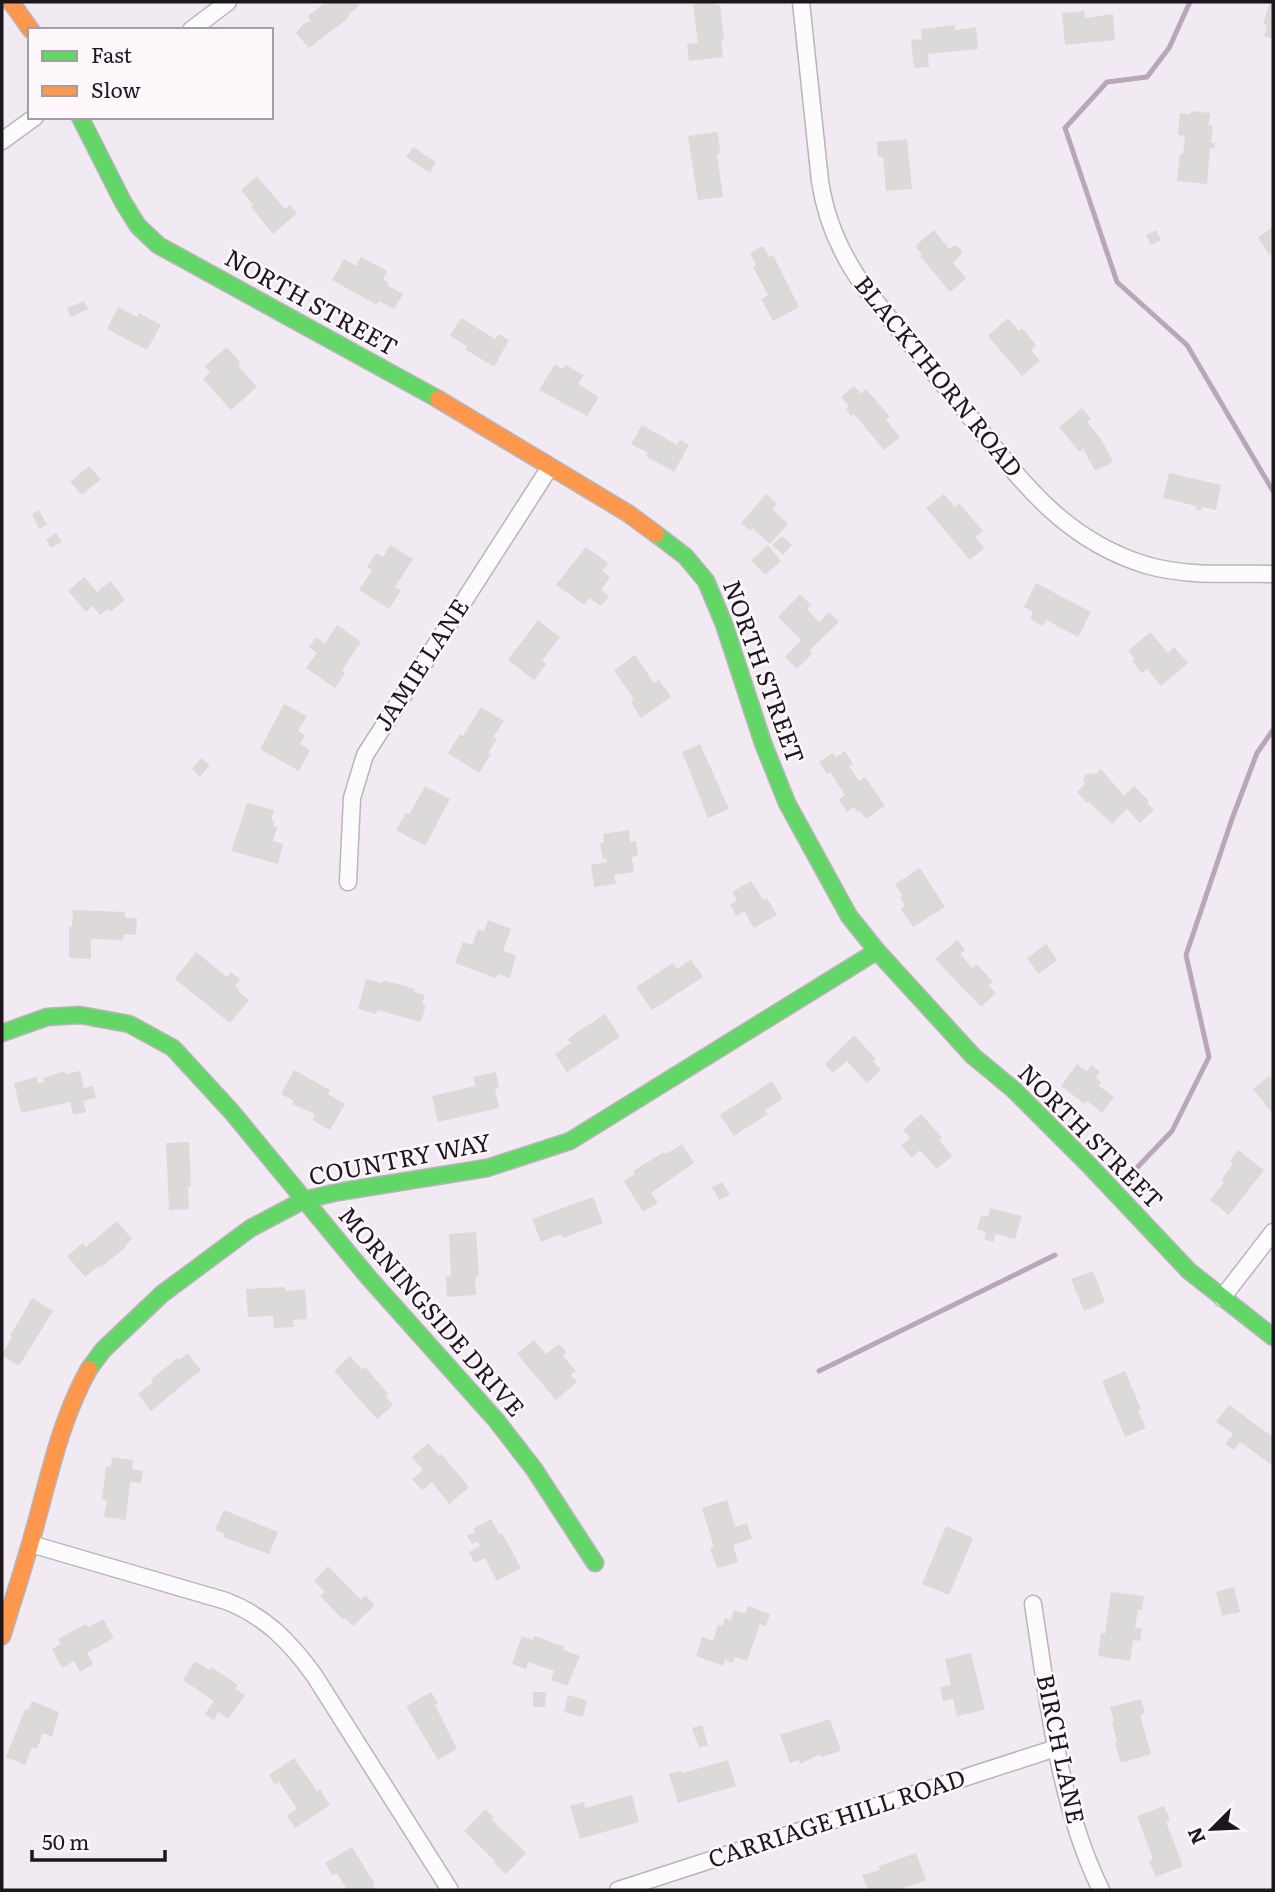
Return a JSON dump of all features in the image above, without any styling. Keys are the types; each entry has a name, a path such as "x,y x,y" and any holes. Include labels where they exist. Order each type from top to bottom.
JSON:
{"street":[{"path":"11,2 30,28"},
{"path":"194,28 228,2"},
{"name":"BLACKTHORN ROAD","path":"801,2 820,181 835,238 865,288 1015,472 1065,524 1084,537 1126,558 1148,566 1183,572 1273,574"},
{"path":"2,141 33,119"},
{"name":"NORTH STREET","path":"81,119 123,202 138,226 158,246 457,408 656,532 685,556 706,581 724,624 763,743 787,803 849,916 877,951 973,1056 1014,1090 1189,1271 1273,1337"},
{"name":"JAMIE LANE","path":"348,882 352,798 365,755 550,467"},
{"name":"COUNTRY WAY","path":"2,1636 65,1420 85,1376 114,1338 163,1294 251,1228 304,1200 487,1168 570,1141 877,951"},
{"name":"MORNINGSIDE DRIVE","path":"2,1032 47,1017 80,1015 129,1024 173,1048 192,1067 369,1278 496,1420 534,1469 595,1563"},
{"path":"1222,1298 1273,1232"},
{"path":"31,1544 226,1601 264,1620 296,1650 314,1675 450,1890"},
{"name":"BIRCH LANE","path":"1033,1604 1056,1748 1083,1852 1101,1890"},
{"name":"CARRIAGE HILL ROAD","path":"618,1890 1056,1748"}],"building":[{"path":"326,2 357,2 360,5 347,19 309,48 296,33 303,24 311,21 308,16"},
{"path":"693,2 716,2 720,5 723,57 689,61 687,44 698,43"},
{"path":"1270,2 1273,2 1273,39 1264,36 1267,25 1263,24"},
{"path":"1084,11 1085,18 1113,14 1115,40 1065,45 1062,13"},
{"path":"955,25 955,30 976,27 978,49 928,54 929,67 914,68 911,40 922,39 921,29"},
{"path":"1191,111 1210,113 1209,125 1213,126 1211,143 1215,143 1215,149 1210,148 1207,184 1177,181 1185,136 1178,135 1180,113 1190,114"},
{"path":"718,132 720,153 717,154 723,197 698,200 688,136"},
{"path":"907,139 912,189 886,191 883,157 878,157 877,142"},
{"path":"413,147 436,162 430,173 406,157"},
{"path":"257,176 285,209 290,205 297,213 273,234 241,190"},
{"path":"1273,227 1273,252 1269,255 1258,237"},
{"path":"934,230 949,249 955,245 962,251 953,263 966,278 950,292 915,246"},
{"path":"1156,230 1161,240 1151,245 1146,235"},
{"path":"763,246 769,257 773,255 799,307 773,321 761,299 768,295 753,267 756,265 750,253"},
{"path":"361,257 387,271 383,279 389,282 387,285 403,294 394,309 379,301 377,305 332,280 344,259 356,266"},
{"path":"84,301 88,309 71,317 67,308"},
{"path":"118,307 137,317 139,313 161,325 147,350 107,329"},
{"path":"461,318 495,339 499,334 509,340 494,367 450,336"},
{"path":"1008,318 1019,331 1022,328 1036,345 1031,350 1040,361 1022,376 988,336"},
{"path":"227,347 241,363 238,366 257,387 231,410 203,379 210,372 205,366"},
{"path":"555,364 563,369 566,365 584,375 578,384 599,397 587,416 539,390"},
{"path":"854,386 861,394 866,389 890,417 886,420 900,437 884,450 854,414 851,416 846,409 849,406 841,397"},
{"path":"1082,408 1091,419 1087,422 1101,439 1113,462 1095,471 1083,449 1080,452 1059,427"},
{"path":"642,425 677,445 680,440 689,445 674,472 631,444"},
{"path":"89,466 101,479 82,495 70,482"},
{"path":"1169,473 1221,485 1216,510 1202,507 1201,511 1196,509 1196,506 1163,498"},
{"path":"766,494 777,504 772,509 788,524 770,544 752,528 750,531 741,523"},
{"path":"944,494 955,507 959,503 983,531 975,537 984,548 970,560 926,508"},
{"path":"39,510 47,525 39,529 32,514"},
{"path":"56,533 62,542 51,548 46,540"},
{"path":"782,536 792,545 783,555 772,545"},
{"path":"390,545 413,559 395,587 401,590 389,609 359,590 372,570 367,567 376,553 383,557"},
{"path":"768,545 781,561 765,575 751,560"},
{"path":"586,547 608,563 602,571 610,577 601,590 609,596 601,606 589,598 584,605 556,585"},
{"path":"84,577 97,592 110,581 125,600 110,612 108,609 100,615 92,606 86,612 68,591"},
{"path":"1036,583 1091,612 1078,637 1046,620 1043,626 1030,619 1033,612 1024,607"},
{"path":"800,594 811,605 807,609 819,622 829,612 839,622 809,651 812,654 797,669 785,657 801,640 778,617"},
{"path":"538,620 560,637 542,661 546,664 534,680 508,660"},
{"path":"337,625 361,642 342,670 345,673 335,688 306,668 317,653 309,647 316,637 325,644"},
{"path":"1150,632 1168,653 1174,647 1188,663 1161,686 1147,669 1142,673 1128,651"},
{"path":"635,655 654,683 659,680 671,697 641,718 631,702 634,699 614,670"},
{"path":"284,704 307,716 298,731 305,735 300,744 310,750 299,771 260,749"},
{"path":"481,707 504,721 493,737 497,739 479,773 448,753 460,734 463,736"},
{"path":"700,744 729,809 708,818 682,752"},
{"path":"845,751 853,764 849,766 859,781 865,777 885,806 866,819 854,807 847,812 839,800 845,795 830,772 827,774 819,762 833,753 836,757"},
{"path":"201,758 210,765 200,777 192,769"},
{"path":"1101,769 1124,796 1134,786 1154,810 1140,823 1127,809 1112,824 1077,792 1085,784 1085,775 1095,774"},
{"path":"425,786 450,799 425,846 396,830 406,813 409,815"},
{"path":"247,803 274,810 271,820 274,821 273,826 277,827 273,841 283,844 278,864 231,851"},
{"path":"629,830 630,842 636,841 638,856 632,857 634,872 614,875 616,884 594,887 591,865 607,862 606,858 603,859 600,843 604,843 603,834"},
{"path":"920,868 945,907 913,927 901,909 905,906 900,897 903,896 895,884"},
{"path":"751,881 763,900 767,898 777,915 754,928 744,911 736,916 730,905 737,900 732,892"},
{"path":"73,910 125,912 125,918 137,918 136,935 124,934 123,940 91,939 91,959 69,958 69,927 72,927"},
{"path":"488,920 511,929 503,951 516,955 510,978 498,974 496,978 455,963 463,942 472,945 478,929 484,931"},
{"path":"957,940 965,950 960,954 972,968 977,964 993,982 989,986 996,993 981,1007 935,959"},
{"path":"1046,944 1057,960 1038,974 1027,958"},
{"path":"196,952 227,977 231,972 240,980 235,986 249,1000 230,1023 175,979"},
{"path":"691,960 703,977 652,1010 636,987 673,963 677,969"},
{"path":"366,979 382,983 383,980 415,989 414,992 425,995 422,1004 426,1005 421,1022 377,1010 376,1014 358,1009"},
{"path":"605,1014 620,1037 567,1072 555,1054 571,1043 567,1039"},
{"path":"854,1035 876,1059 873,1061 881,1070 867,1083 847,1061 833,1073 825,1064"},
{"path":"1077,1064 1087,1071 1091,1065 1100,1072 1096,1078 1101,1082 1099,1086 1114,1097 1102,1113 1061,1086"},
{"path":"294,1070 330,1090 328,1094 345,1104 330,1130 312,1120 315,1114 292,1104 294,1101 281,1094"},
{"path":"65,1071 66,1074 80,1071 84,1088 93,1086 96,1098 83,1101 86,1112 73,1115 70,1102 21,1113 14,1083 37,1077 38,1083 44,1082 43,1078"},
{"path":"496,1072 499,1088 495,1089 499,1108 438,1122 432,1096 475,1086 473,1077"},
{"path":"1269,1076 1273,1081 1273,1114 1253,1089"},
{"path":"772,1081 783,1099 765,1110 768,1114 734,1136 720,1115"},
{"path":"921,1114 942,1138 939,1140 952,1156 937,1169 920,1150 912,1158 901,1146 910,1138 903,1130"},
{"path":"189,1142 189,1209 169,1210 166,1143"},
{"path":"682,1144 694,1163 651,1193 658,1203 643,1212 624,1181 635,1174 633,1171"},
{"path":"1238,1150 1264,1170 1229,1215 1210,1200 1224,1182 1221,1180 1233,1164 1230,1161"},
{"path":"722,1182 730,1195 719,1200 712,1187"},
{"path":"593,1197 603,1223 563,1238 561,1234 541,1242 532,1219"},
{"path":"990,1208 1022,1216 1015,1239 996,1234 993,1242 984,1239 986,1232 977,1229 981,1215 988,1217"},
{"path":"117,1221 132,1239 126,1247 85,1277 67,1256 83,1243 86,1247"},
{"path":"476,1232 479,1276 475,1277 476,1295 447,1297 446,1277 451,1276 449,1234"},
{"path":"1093,1271 1105,1302 1084,1311 1071,1279"},
{"path":"285,1287 286,1291 305,1289 307,1319 293,1320 294,1327 274,1328 273,1316 248,1317 246,1289"},
{"path":"32,1298 53,1311 19,1366 2,1355"},
{"path":"534,1340 546,1354 559,1344 567,1353 563,1356 576,1371 571,1375 577,1382 556,1400 517,1354"},
{"path":"188,1353 201,1370 151,1411 138,1394 153,1382 151,1379"},
{"path":"350,1356 362,1369 365,1367 388,1394 386,1396 393,1405 377,1419 334,1371"},
{"path":"1125,1371 1146,1428 1125,1437 1102,1381"},
{"path":"1229,1405 1273,1437 1272,1465 1240,1442 1234,1450 1225,1444 1233,1434 1216,1422"},
{"path":"428,1443 469,1487 449,1504 432,1482 422,1490 412,1479 423,1470 412,1457"},
{"path":"112,1457 133,1460 132,1469 143,1471 141,1483 130,1482 126,1520 104,1517 107,1500 102,1499 106,1466 111,1467"},
{"path":"727,1500 735,1527 747,1523 752,1539 733,1545 738,1562 717,1568 710,1548 714,1547 702,1508"},
{"path":"224,1510 278,1532 269,1554 223,1537 224,1534 215,1530"},
{"path":"491,1519 521,1568 497,1581 485,1558 475,1563 469,1552 480,1546 477,1541 472,1544 467,1536 475,1532 473,1529"},
{"path":"946,1526 973,1538 949,1595 922,1584"},
{"path":"328,1566 361,1600 365,1595 375,1605 353,1626 345,1618 343,1620 320,1596 325,1592 314,1581"},
{"path":"1234,1587 1240,1612 1222,1616 1216,1592"},
{"path":"1111,1592 1144,1596 1135,1628 1142,1628 1140,1641 1133,1640 1130,1661 1098,1656 1101,1633 1105,1634"},
{"path":"748,1606 770,1614 766,1626 760,1624 747,1661 735,1657 733,1663 725,1660 723,1666 696,1656 702,1637 713,1641 718,1625 722,1626 725,1618 731,1620 734,1610 745,1614"},
{"path":"103,1619 114,1638 87,1653 93,1664 80,1672 74,1661 62,1668 52,1649 61,1644 58,1639 86,1624 88,1627"},
{"path":"522,1636 533,1640 535,1636 565,1647 563,1650 580,1656 567,1686 551,1680 554,1671 528,1662 526,1669 512,1664"},
{"path":"971,1653 985,1710 957,1716 953,1699 943,1701 940,1687 951,1685 945,1659"},
{"path":"195,1661 209,1670 211,1667 238,1685 235,1689 245,1695 228,1719 218,1712 214,1720 205,1714 214,1701 183,1680"},
{"path":"431,1692 457,1749 438,1760 406,1706"},
{"path":"533,1692 546,1692 545,1707 533,1707"},
{"path":"568,1695 587,1700 583,1717 564,1712"},
{"path":"1141,1699 1145,1713 1140,1715 1151,1754 1121,1763 1110,1707"},
{"path":"32,1701 59,1712 52,1737 43,1733 37,1749 32,1747 25,1765 6,1757 25,1709 28,1710"},
{"path":"830,1719 841,1751 821,1757 820,1754 800,1764 799,1760 790,1763 780,1735"},
{"path":"702,1725 708,1745 699,1748 692,1728"},
{"path":"294,1758 330,1805 295,1828 287,1816 297,1809 279,1782 275,1785 269,1775"},
{"path":"728,1760 736,1786 678,1803 669,1774"},
{"path":"632,1795 639,1822 580,1839 570,1806 584,1802 585,1808"},
{"path":"1164,1806 1170,1820 1166,1822 1183,1866 1156,1877 1149,1861 1153,1859 1137,1816"},
{"path":"485,1809 494,1817 491,1819 526,1853 506,1874 464,1831"},
{"path":"352,1847 376,1890 347,1890 337,1873 332,1875 325,1863"},
{"path":"916,1853 926,1880 902,1890 868,1890 862,1875 880,1870 879,1866"}],"waterway":[{"path":"1190,2 1169,48 1147,77 1107,82 1065,128 1117,282 1187,345 1273,491"},
{"path":"1129,1176 1172,1131 1209,1057 1186,955 1257,753 1273,730"},
{"path":"819,1371 1055,1255"}],"traffic: fast":[{"path":"81,119 123,202 138,226 158,245 438,399"},
{"path":"656,534 685,556 706,581 724,624 763,743 787,803 849,916 877,951 973,1056 1014,1090 1189,1271 1273,1337"},
{"path":"89,1369 103,1350 162,1294 251,1228 304,1200 487,1168 570,1141 877,951"},
{"path":"2,1033 47,1017 80,1015 129,1024 173,1048 231,1111 369,1278 496,1420 534,1469 595,1563"}],"traffic: slow":[{"path":"11,2 30,28"},
{"path":"438,399 629,514 656,534"},
{"path":"2,1636 51,1466 71,1407 89,1369"}]}
